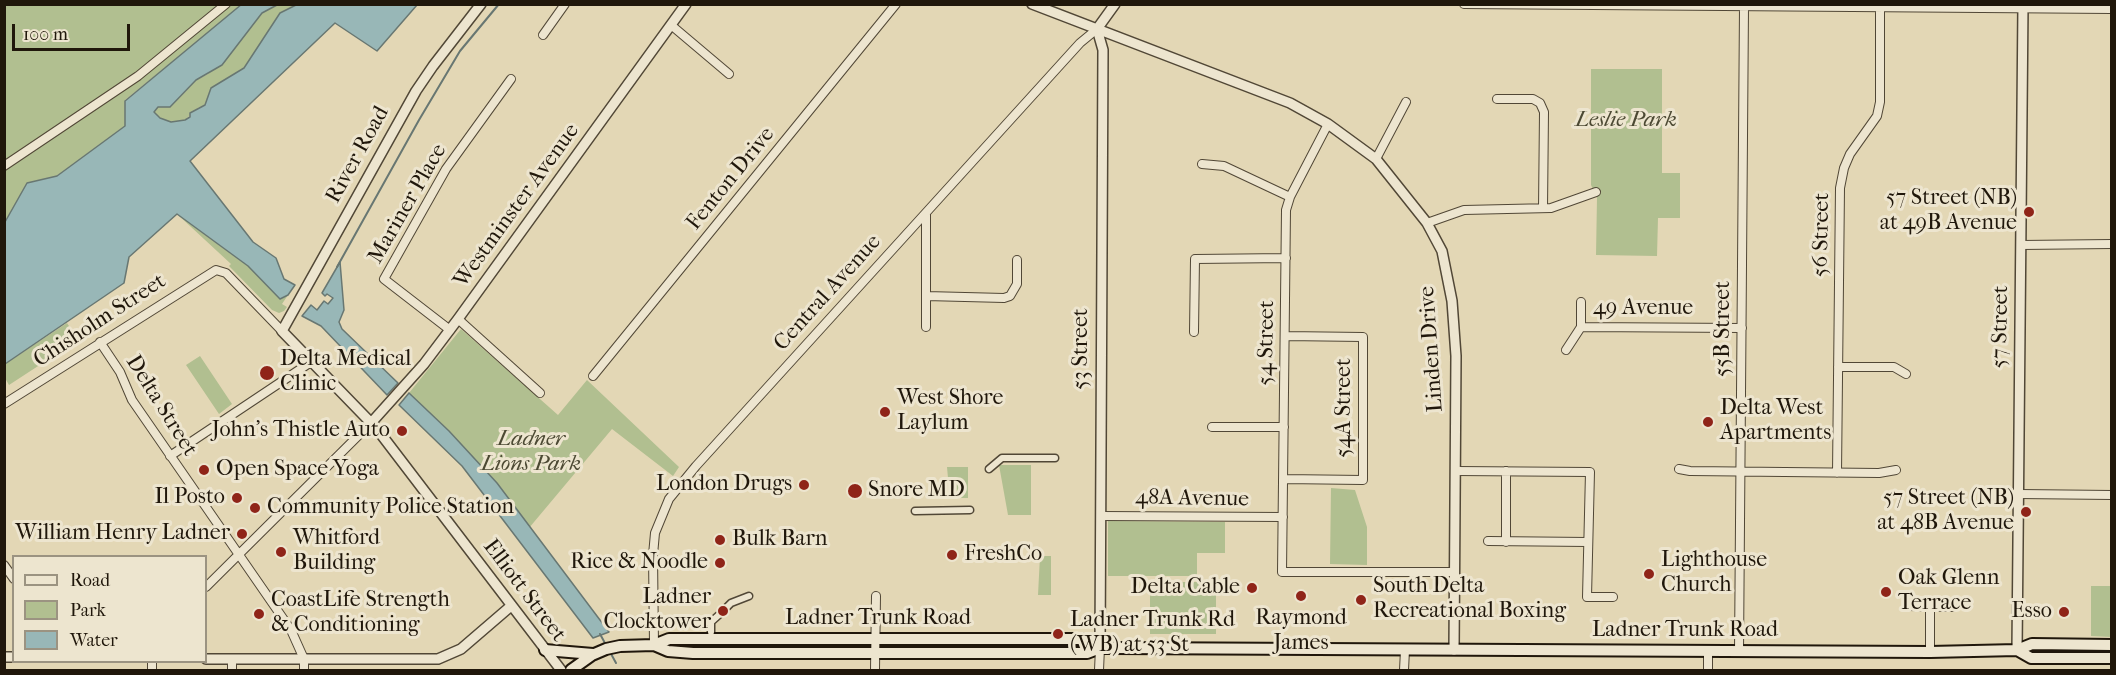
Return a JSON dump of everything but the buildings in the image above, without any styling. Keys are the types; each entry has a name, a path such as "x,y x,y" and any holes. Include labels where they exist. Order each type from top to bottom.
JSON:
{"main road":[{"name":"Ladner Trunk Road","path":"571,670 593,654 615,647 654,645 669,639 1086,639 1100,648"},
{"name":"Ladner Trunk Road","path":"654,645 668,651 693,652 1087,653 1100,648 1930,652 2017,650 2032,644 2112,645"},
{"path":"545,650 593,654"},
{"name":"Ladner Trunk Road","path":"2017,650 2031,658 2112,658"}],"street":[{"path":"4,166 138,76 225,4"},
{"name":"River Road","path":"282,332 416,91 481,4"},
{"path":"543,35 565,4"},
{"name":"Westminster Avenue","path":"371,423 450,330 686,4"},
{"name":"Fenton Drive","path":"593,376 896,4"},
{"name":"Linden Drive","path":"1032,4 1290,102 1328,124 1376,159 1426,223 1442,251 1452,301 1456,356 1454,650"},
{"name":"Central Avenue","path":"654,645 653,555 655,533 669,499 696,466 1080,43 1097,29 1115,4"},
{"path":"1464,4 1744,8 2112,9"},
{"name":"57 Street","path":"2017,650 2023,7"},
{"name":"55B Street","path":"1739,651 1744,8"},
{"name":"56 Street","path":"1836,472 1840,188 1844,168 1850,154 1876,116 1880,102 1880,8"},
{"path":"671,25 729,74"},
{"name":"53 Street","path":"1097,29 1103,50 1099,670"},
{"name":"Mariner Place","path":"450,330 384,279 446,169 511,79"},
{"path":"1497,99 1533,99 1540,103 1544,112 1543,208"},
{"path":"1376,159 1406,102"},
{"name":"54 Street","path":"1328,124 1290,197 1286,210 1282,572 1454,572"},
{"path":"1202,164 1224,166 1290,197"},
{"path":"1426,223 1464,210 1551,208 1596,192"},
{"path":"926,215 926,327"},
{"path":"2021,245 2112,244"},
{"path":"1194,332 1195,259 1286,258"},
{"path":"926,296 1004,298 1010,296 1017,284 1017,260"},
{"name":"Elliott Street","path":"216,270 226,273 371,423 561,670"},
{"name":"Chisholm Street","path":"4,404 216,270"},
{"name":"49 Avenue","path":"1566,350 1581,327 1581,302"},
{"path":"458,319 540,393"},
{"name":"49 Avenue","path":"1581,327 1742,328"},
{"name":"54A Street","path":"1283,479 1363,480 1364,337 1285,336"},
{"name":"Delta Street","path":"100,342 120,372 132,400 291,630 304,659 304,670"},
{"path":"170,456 311,362"},
{"path":"1838,367 1894,366 1906,374"},
{"path":"207,586 371,423"},
{"path":"1212,427 1284,427"},
{"path":"989,469 1002,458 1055,458"},
{"path":"1679,469 1687,471 1879,473 1896,470"},
{"path":"1456,471 1590,472 1587,597 1613,597"},
{"path":"1506,471 1506,542"},
{"path":"2019,494 2112,495"},
{"path":"915,511 970,510"},
{"name":"48A Avenue","path":"1101,516 1282,518"},
{"path":"1488,541 1588,542"},
{"path":"711,632 711,622 731,603 749,596"},
{"path":"875,670 876,596"},
{"path":"207,659 438,659 461,649 511,606"},
{"path":"1909,606 1952,607"},
{"path":"1930,607 1930,652"},
{"path":"1404,670 1405,650"},
{"path":"1708,651 1708,670"},
{"path":"232,659 232,670"}],"green space":[{"path":"5,5 242,5 125,100 125,126 57,176 27,183 5,222"},
{"path":"277,5 296,5 280,13 244,68 211,88 205,105 185,120 171,122 160,118 154,112 158,107 180,97 196,80 208,74 262,13"},
{"name":"Leslie Park","path":"1591,69 1662,69 1662,173 1680,173 1680,218 1658,218 1657,256 1596,255 1597,198 1591,185"},
{"path":"177,214 248,266 280,299 288,295 282,304 287,307 284,311 279,313 272,310 229,266 231,264"},
{"path":"67,323 78,340 9,385 5,378 5,364"},
{"name":"Ladner Lions Park","path":"461,329 558,415 587,380 679,467 673,476 612,429 529,528 497,483 449,431 409,393"},
{"path":"200,356 232,404 219,414 186,365"},
{"path":"999,465 1031,465 1031,515 1008,515"},
{"path":"947,467 968,467 968,498 957,498 956,478 948,478"},
{"path":"1331,488 1355,490 1367,527 1367,565 1330,564"},
{"path":"1108,521 1225,522 1225,553 1197,553 1197,576 1108,576"},
{"path":"1040,556 1051,556 1051,595 1038,595"},
{"path":"1150,582 1216,582 1216,634 1150,634"},
{"path":"2091,586 2111,586 2111,637 2091,636"}],"water":[{"path":"242,4 277,5 262,13 222,65 196,80 170,107 158,107 154,112 160,118 171,122 185,120 190,117 190,113 205,105 211,88 244,68 280,13 296,5 417,5 377,51 335,23 190,161 253,242 276,258 284,279 295,285 288,295 280,299 248,266 177,214 129,257 124,283 5,364 5,222 27,183 57,176 125,126 125,101"},
{"path":"340,262 344,310 339,322 342,329 398,383 387,395 321,326 302,316 311,305 317,310 324,301 328,304 333,298 322,293"},
{"path":"409,393 449,431 497,483 609,632 593,638 462,466 399,405"}],"waterway":[{"path":"337,267 460,51 499,4"},
{"path":"600,634 606,645"},
{"path":"610,652 616,663"}],"place":[{"name":"57 Street (NB) at 49B Avenue","path":"2029,212"},
{"name":"Delta Medical Clinic","path":"267,373"},
{"name":"West Shore Laylum","path":"885,412"},
{"name":"Delta West Apartments","path":"1708,422"},
{"name":"John's Thistle Auto","path":"402,431"},
{"name":"Open Space Yoga","path":"204,470"},
{"name":"London Drugs","path":"804,485"},
{"name":"Snore MD","path":"855,491"},
{"name":"Il Posto","path":"237,498"},
{"name":"Community Police Station","path":"255,508"},
{"name":"57 Street (NB) at 48B Avenue","path":"2026,512"},
{"name":"William Henry Ladner","path":"242,534"},
{"name":"Bulk Barn","path":"720,540"},
{"name":"Whitford Building","path":"281,552"},
{"name":"FreshCo","path":"952,555"},
{"name":"Rice & Noodle","path":"720,563"},
{"name":"Lighthouse Church","path":"1649,574"},
{"name":"Delta Cable","path":"1252,588"},
{"name":"Oak Glenn Terrace","path":"1886,592"},
{"name":"Raymond James","path":"1301,596"},
{"name":"South Delta Recreational Boxing","path":"1361,600"},
{"name":"Ladner Clocktower","path":"723,611"},
{"name":"Esso","path":"2064,612"},
{"name":"CoastLife Strength & Conditioning","path":"259,614"},
{"name":"Ladner Trunk Rd (WB) at 53 St","path":"1058,634"}]}
